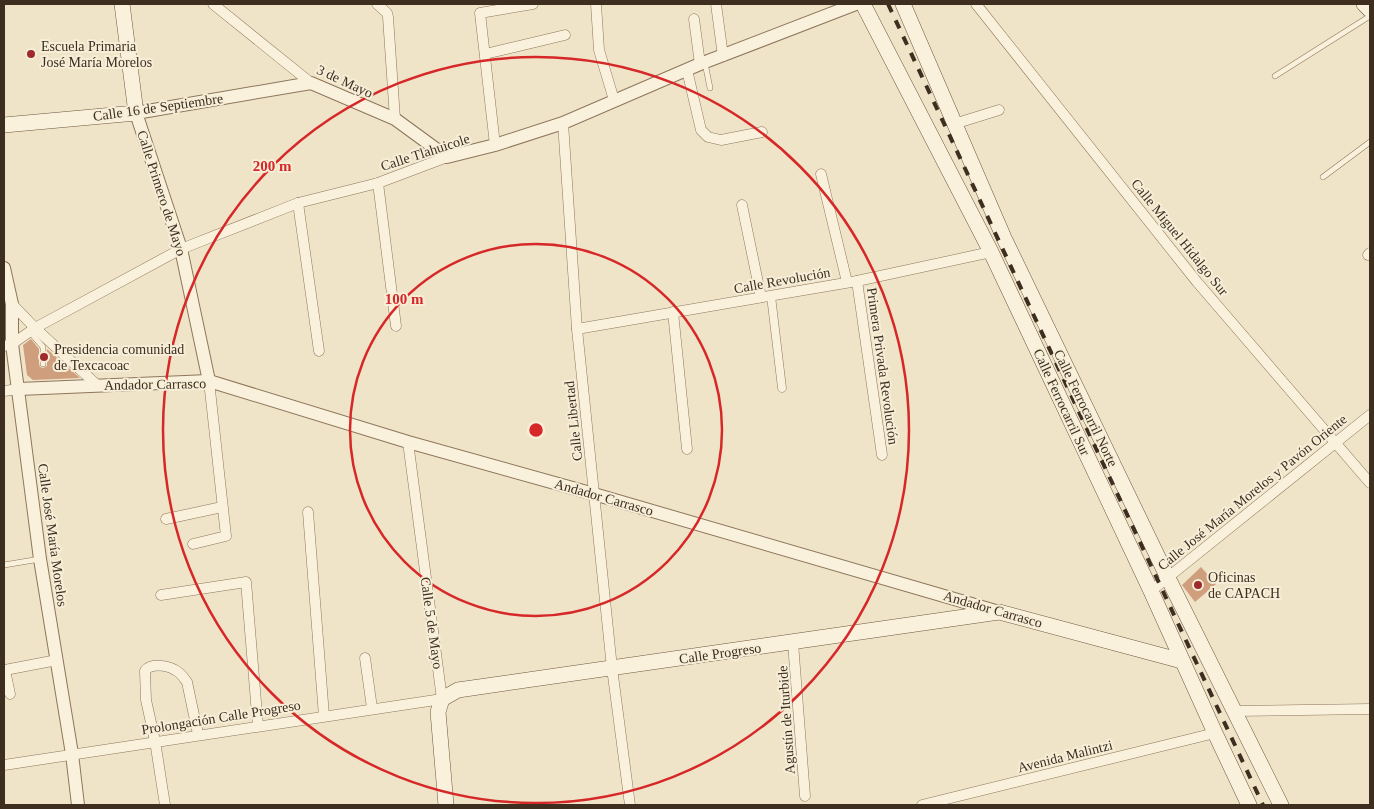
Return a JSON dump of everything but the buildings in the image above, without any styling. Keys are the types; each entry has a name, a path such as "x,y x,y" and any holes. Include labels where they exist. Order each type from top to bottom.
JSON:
{"main road":[{"name":"Calle Primero de Mayo","path":"122,4 136,113"},
{"name":"Calle Ferrocarril Sur","path":"863,4 991,252 1151,591 1214,733 1249,805"},
{"name":"Calle Ferrocarril Norte","path":"903,4 1004,238 1168,578 1281,805"},
{"path":"1364,4 1370,10"},
{"name":"Calle 16 de Septiembre","path":"4,125 136,113"},
{"name":"Calle Progreso","path":"442,699 458,690 999,612"},
{"name":"Andador Carrasco","path":"999,612 1182,660"},
{"name":"Calle 5 de Mayo","path":"442,699 438,712 446,805"}],"street":[{"name":"3 de Mayo","path":"213,4 311,84 394,119 447,157"},
{"path":"377,4 387,13 388,17 394,119"},
{"path":"495,145 480,13 533,4"},
{"path":"596,4 598,50 614,100"},
{"path":"716,4 723,56"},
{"name":"Calle Tlahuicole","path":"8,345 181,249 298,203 378,183 447,157 495,145 563,123 703,63 856,4"},
{"name":"Calle Miguel Hidalgo Sur","path":"976,4 1197,282 1370,482"},
{"path":"694,19 703,63"},
{"path":"485,54 565,35"},
{"path":"687,70 701,130 708,137 721,140 762,132"},
{"name":"Calle 16 de Septiembre","path":"136,113 311,84"},
{"path":"954,124 1000,110"},
{"name":"Calle Primero de Mayo","path":"136,113 181,249 209,381"},
{"name":"Calle Libertad","path":"563,123 578,329 594,494 612,668 630,805"},
{"name":"Primera Privada Revolución","path":"821,174 852,281 882,454"},
{"path":"378,183 396,326"},
{"path":"298,203 319,351"},
{"path":"742,205 766,296 782,388"},
{"name":"Calle Revolución","path":"578,329 852,281 991,252"},
{"name":"Calle José María Morelos","path":"4,268 12,304 8,345 19,389 40,559 72,754 78,805"},
{"path":"12,304 32,330 97,385"},
{"path":"673,312 687,449"},
{"path":"193,544 226,536 209,381"},
{"name":"Andador Carrasco","path":"19,389 209,381 408,442 999,612"},
{"path":"4,391 19,389"},
{"name":"Calle José María Morelos y Pavón Oriente","path":"1151,591 1370,415"},
{"name":"Calle 5 de Mayo","path":"408,442 442,699"},
{"path":"166,519 222,508"},
{"path":"308,512 324,716"},
{"path":"161,595 246,582 258,726"},
{"name":"Agustín de Iturbide","path":"794,643 805,796"},
{"path":"365,658 372,708"},
{"path":"10,694 5,670 56,660"},
{"path":"165,805 155,741 146,700 145,671 147,667 152,665 175,669 187,682 198,734"},
{"name":"Prolongación Calle Progreso","path":"4,765 198,734 442,699"},
{"path":"1234,711 1370,709"},
{"name":"Avenida Malintzi","path":"922,805 956,801 1214,733"}],"lane":[{"path":"1275,76 1370,16"},
{"path":"703,63 710,88"},
{"path":"1323,177 1370,142"},
{"path":"32,330 43,347 43,364"},
{"path":"4,565 40,559"}],"railway":[{"path":"888,4 1263,805"}],"place":[{"name":"Escuela Primaria José María Morelos","path":"31,54"},
{"name":"Presidencia comunidad de Texcacoac","path":"44,357"},
{"name":"Oficinas de CAPACH","path":"1198,585"}]}
